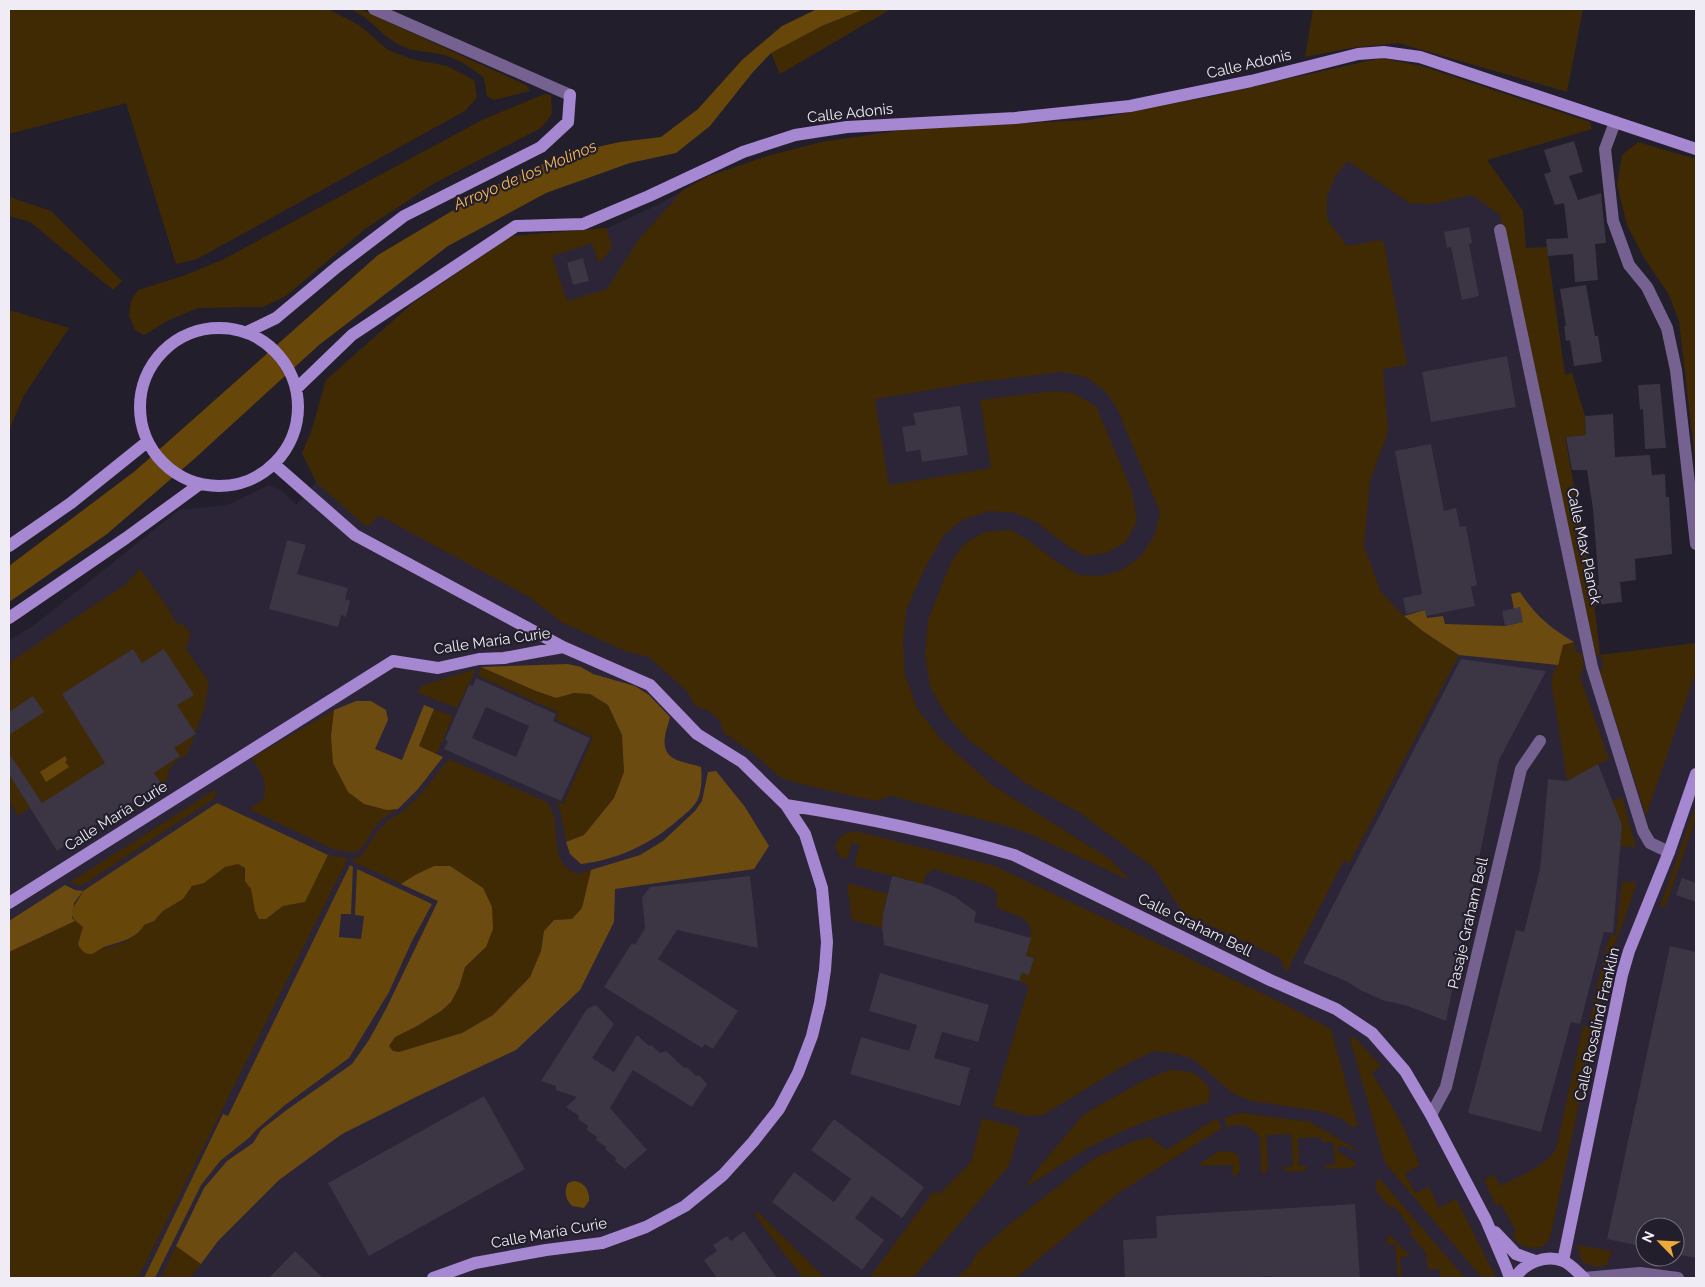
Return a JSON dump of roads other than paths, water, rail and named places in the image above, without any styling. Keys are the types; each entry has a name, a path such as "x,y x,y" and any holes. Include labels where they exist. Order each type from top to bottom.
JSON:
{"street":[{"path":"247,332 276,318 337,267 404,216 541,147 568,122 570,95 374,9"},
{"name":"Calle Adonis","path":"296,389 352,335 516,226 584,224 743,152 795,135 847,127 1014,118 1130,106 1251,81 1358,54 1384,52 1420,57 1696,149"},
{"path":"1615,122 1606,149 1613,222 1629,265 1647,287 1667,328 1676,370 1696,544"},
{"name":"Calle Max Planck","path":"1500,230 1592,666 1643,831 1650,843 1669,852"},
{"path":"220,327 247,332 270,345 287,365 296,389 298,416 290,442 274,464 252,479 226,486 200,484 178,476 160,461 147,442 139,416 141,389 152,364 170,344 194,331 220,327"},
{"path":"9,546 71,503 147,442"},
{"path":"274,464 355,536 563,647"},
{"path":"9,618 126,538 200,484"},
{"name":"Calle María Curie","path":"9,903 393,661 438,668 479,658 504,658 563,647 650,685 697,734 742,762 786,805 804,834 822,888 826,942 825,970 820,1003 812,1036 798,1073 779,1109 753,1142 723,1175 685,1206 646,1227 602,1243 546,1250 475,1263 433,1278"},
{"name":"Pasaje Graham Bell","path":"1431,1114 1446,1087 1521,769 1540,741"},
{"name":"Calle Rosalind Franklin","path":"1563,1261 1622,975 1629,951 1669,852 1696,774"},
{"name":"Calle Graham Bell","path":"786,805 852,815 972,842 1014,854 1261,976 1336,1008 1372,1033 1405,1071 1431,1114 1486,1220 1510,1278"},
{"name":"Calle Graham Bell","path":"1486,1220 1516,1254 1535,1261"},
{"path":"1515,1278 1526,1266 1535,1261 1551,1258 1563,1261 1584,1278 1640,1273 1678,1278"}],"water":[{"name":"Arroyo de los Molinos","path":"817,9 864,9 822,26 771,53 753,72 710,126 676,153 630,163 546,193 448,246 319,345 193,460 107,534 9,602 9,566 135,471 378,255 494,186 565,154 620,142 661,137 698,109 742,60 782,26"},
{"path":"65,756 67,760 65,762 69,767 46,782 40,772"},
{"path":"217,803 328,855 305,902 283,906 266,919 259,919 255,911 251,889 245,881 245,868 238,864 225,867 204,883 192,886 183,899 163,911 154,921 144,925 132,937 104,947 92,954 82,951 78,944 83,927 73,917 72,910 83,891"},
{"path":"350,865 353,867 351,914 341,914 339,937 361,939 364,916 355,915 357,869 432,904 412,941 389,992 349,1058 285,1105 220,1161 201,1185 155,1278 144,1278 223,1114 228,1116"},
{"path":"574,1181 581,1183 587,1190 589,1201 584,1208 572,1206 567,1198 566,1189 568,1183"}]}
